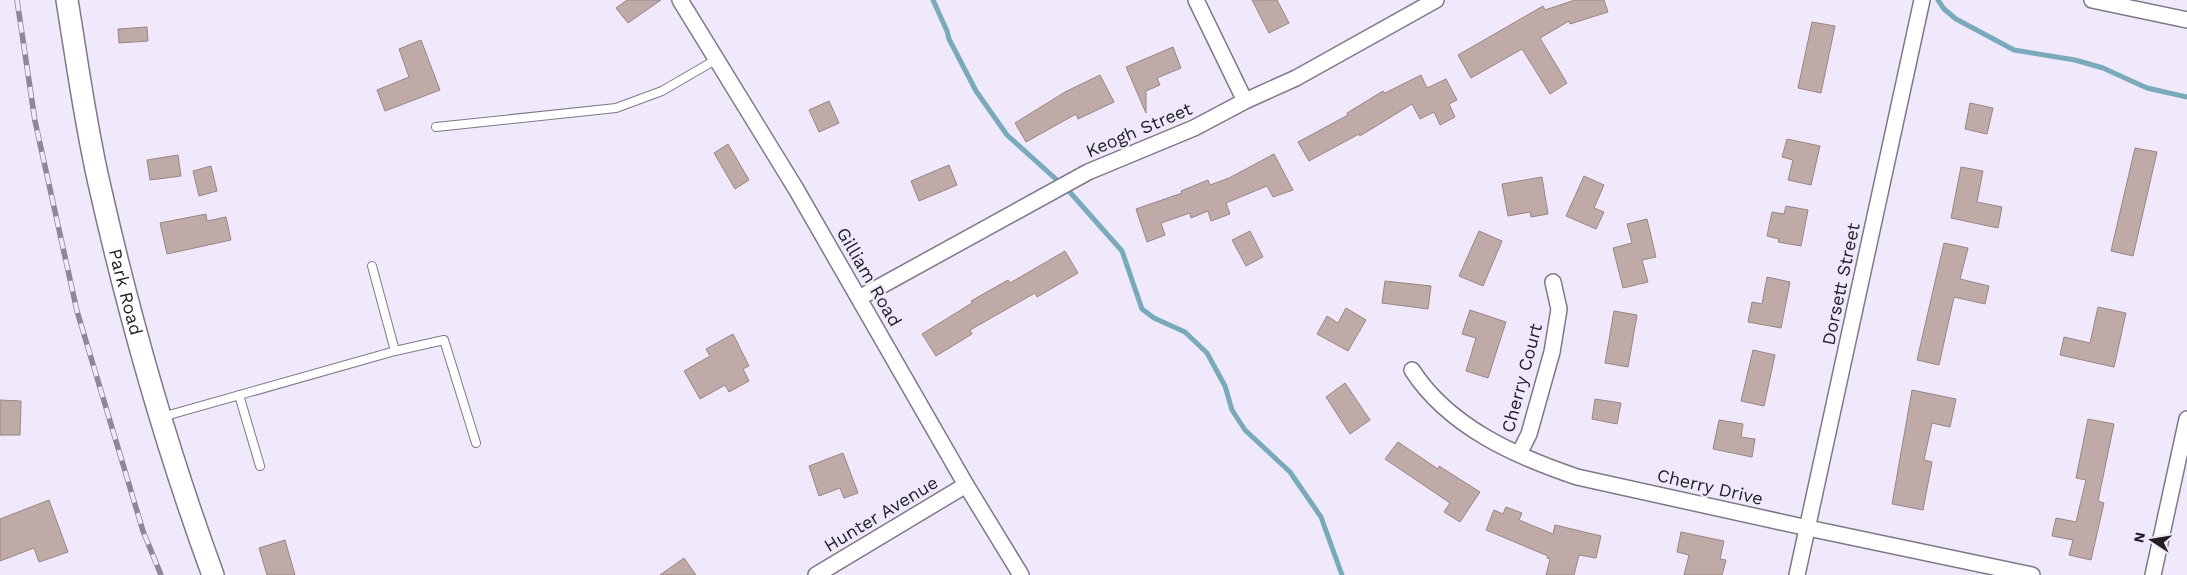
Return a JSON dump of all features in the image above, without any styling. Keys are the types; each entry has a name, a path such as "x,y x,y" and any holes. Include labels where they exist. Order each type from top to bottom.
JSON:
{"street":[{"name":"Park Road","path":"68,0 98,181 124,288 160,417 213,575"},
{"name":"Gilliam Road","path":"680,0 859,298 966,485 1021,575"},
{"path":"1196,0 1245,101"},
{"name":"Keogh Street","path":"859,298 1088,172 1194,128 1245,101 1296,78 1436,0"},
{"name":"Dorsett Street","path":"1797,575 1922,0"},
{"path":"2092,0 2187,20"},
{"name":"Cherry Court","path":"1520,454 1529,434 1552,352 1559,309 1553,282"},
{"name":"Cherry Drive","path":"1412,370 1434,399 1455,417 1493,441 1544,466 1577,477 2032,575"},
{"path":"2153,575 2187,419"},
{"name":"Hunter Avenue","path":"816,575 966,485"}],"lane":[{"path":"436,127 616,108 662,91 717,60"},
{"path":"372,266 395,351"},
{"path":"160,417 395,351 444,340 476,443"},
{"path":"238,395 260,466"}],"building":[{"path":"627,0 661,0 628,23 616,8"},
{"path":"1252,0 1277,0 1289,23 1269,33"},
{"path":"1575,0 1604,0 1608,12 1570,24 1569,21 1540,38 1567,83 1550,94 1522,49 1471,78 1458,55 1543,6 1545,10"},
{"path":"1812,22 1835,26 1821,93 1798,88"},
{"path":"147,27 148,41 119,43 118,29"},
{"path":"421,40 440,90 385,111 377,90 409,77 399,49"},
{"path":"1173,47 1181,68 1157,78 1160,85 1146,91 1146,113 1126,67"},
{"path":"1100,75 1114,102 1078,119 1076,114 1026,142 1015,123 1065,92"},
{"path":"1421,75 1427,88 1446,79 1457,100 1449,104 1455,117 1440,125 1434,112 1420,119 1412,104 1360,136 1359,134 1309,161 1298,142 1348,115 1347,113 1383,91 1385,93"},
{"path":"829,101 839,123 819,132 809,110"},
{"path":"1970,103 1993,108 1987,134 1965,129"},
{"path":"1787,139 1820,146 1811,185 1788,180 1793,160 1782,157"},
{"path":"728,144 749,180 735,189 714,153"},
{"path":"2135,148 2157,152 2133,256 2111,251"},
{"path":"1274,154 1293,190 1273,197 1267,186 1226,203 1230,214 1211,221 1208,211 1191,218 1190,213 1161,223 1165,235 1147,242 1136,209 1182,193 1181,191 1208,180 1210,185 1229,178"},
{"path":"178,155 181,176 150,180 147,160"},
{"path":"949,165 957,185 919,201 911,181"},
{"path":"211,166 217,191 199,196 193,171"},
{"path":"1961,167 1983,171 1977,202 2002,207 1998,228 1951,218"},
{"path":"1584,176 1604,185 1594,208 1604,212 1596,229 1566,216"},
{"path":"1542,177 1548,214 1531,217 1530,212 1508,216 1502,184"},
{"path":"1786,206 1808,210 1801,246 1778,242 1779,239 1767,236 1772,212 1784,214"},
{"path":"206,214 207,221 226,217 231,240 167,254 160,223"},
{"path":"1647,219 1656,257 1642,260 1648,282 1623,288 1613,248 1632,243 1627,224"},
{"path":"1250,231 1263,257 1246,266 1232,240"},
{"path":"1479,231 1502,241 1483,286 1459,276"},
{"path":"1944,243 1968,248 1960,279 1989,286 1985,304 1954,297 1939,365 1917,360"},
{"path":"1065,251 1078,273 1037,297 1035,293 970,330 972,334 936,356 922,334 972,303 971,301 1008,280 1010,283"},
{"path":"1767,277 1790,282 1781,328 1748,322 1752,302 1762,304"},
{"path":"1385,281 1431,286 1428,309 1382,303"},
{"path":"2098,307 2126,313 2114,367 2060,355 2064,337 2090,343"},
{"path":"1346,308 1366,320 1348,351 1317,334 1327,316 1338,323"},
{"path":"1470,310 1506,322 1488,378 1466,371 1476,338 1462,334"},
{"path":"1614,311 1637,315 1628,367 1605,363"},
{"path":"733,334 749,366 743,369 749,381 729,392 725,385 700,399 684,371 710,356 706,349"},
{"path":"1753,350 1775,355 1764,406 1741,401"},
{"path":"1345,383 1370,420 1350,434 1326,397"},
{"path":"1912,390 1956,399 1950,427 1932,423 1924,460 1932,462 1923,510 1892,504"},
{"path":"1595,399 1621,403 1617,424 1592,419"},
{"path":"0,400 21,401 20,435 0,435"},
{"path":"2088,419 2114,424 2098,501 2104,503 2091,560 2069,555 2073,540 2052,536 2056,518 2076,522 2086,480 2076,478"},
{"path":"1719,420 1743,424 1741,437 1755,439 1752,457 1713,449"},
{"path":"1398,442 1438,469 1439,466 1480,492 1460,522 1444,512 1450,503 1385,459"},
{"path":"843,453 858,493 844,498 840,488 819,496 809,466"},
{"path":"49,500 68,552 39,562 34,548 0,561 0,519"},
{"path":"1506,507 1522,513 1519,520 1553,534 1555,525 1601,536 1596,558 1579,555 1574,575 1546,575 1550,559 1547,558 1548,556 1486,530 1494,510 1503,514"},
{"path":"1681,532 1724,541 1720,559 1726,560 1722,575 1684,575 1689,555 1677,552"},
{"path":"285,540 295,575 267,575 259,548"},
{"path":"684,558 696,575 660,575"}],"waterway":[{"path":"933,0 949,39 976,91 1007,135 1068,190 1122,251 1142,309 1154,318 1185,332 1207,353 1225,386 1232,410 1245,430 1290,472 1321,517 1342,575"},
{"path":"1938,0 1944,9 1956,19 2014,50 2075,60 2103,68 2147,88 2187,97"}],"railway":[{"path":"17,0 35,121 77,311 143,531 161,575"}]}
